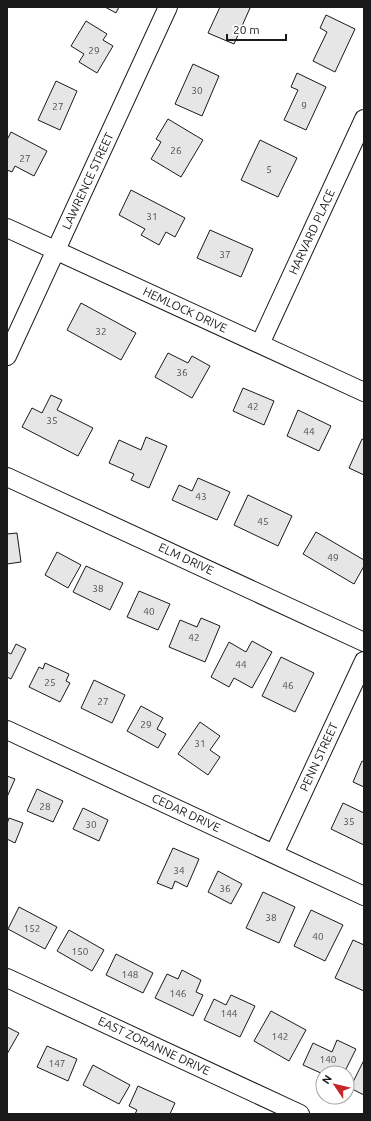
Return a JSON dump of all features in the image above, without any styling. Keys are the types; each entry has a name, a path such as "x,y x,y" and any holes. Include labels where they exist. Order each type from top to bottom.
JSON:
{"street":[{"name":"LAWRENCE STREET","path":"7,356 168,7"},
{"name":"HARVARD PLACE","path":"260,344 364,119"},
{"name":"HEMLOCK DRIVE","path":"7,228 364,392"},
{"name":"ELM DRIVE","path":"7,477 364,642"},
{"name":"PENN STREET","path":"274,854 364,661"},
{"name":"CEDAR DRIVE","path":"7,730 364,896"},
{"name":"EAST ZORANNE DRIVE","path":"7,978 300,1114"}],"building":[{"path":"105,7 119,7 116,13"},
{"path":"220,7 250,8 234,44 208,33"},
{"path":"326,15 355,29 335,72 313,61 327,32 320,28"},
{"path":"86,21 107,34 103,40 113,46 97,73 79,62 84,54 71,46"},
{"path":"193,64 219,76 202,116 175,104"},
{"path":"297,73 326,87 306,130 284,120 298,90 291,87"},
{"path":"56,81 77,91 60,130 38,120"},
{"path":"168,119 203,140 181,177 151,159 161,142 156,139"},
{"path":"11,132 47,151 34,176 15,166 12,172 7,170 7,140"},
{"path":"260,140 297,158 278,197 241,180"},
{"path":"131,190 185,218 175,237 166,232 159,245 141,235 145,229 119,215"},
{"path":"210,230 253,249 241,277 197,258"},
{"path":"81,303 136,333 121,360 67,330"},
{"path":"168,353 188,363 192,356 210,366 192,398 155,377"},
{"path":"243,388 274,401 264,425 233,411"},
{"path":"51,395 62,400 57,410 93,428 78,456 22,427 32,408 42,413"},
{"path":"298,410 331,426 319,451 287,436"},
{"path":"146,437 167,446 149,488 131,480 134,474 109,463 119,440 141,450"},
{"path":"362,439 364,440 364,475 349,468"},
{"path":"198,478 230,492 217,520 172,500 179,485 192,491"},
{"path":"248,495 292,516 278,546 234,525"},
{"path":"316,532 364,560 364,566 354,584 303,554"},
{"path":"17,533 21,562 7,564 7,534"},
{"path":"57,552 81,565 68,588 45,575"},
{"path":"86,566 123,583 110,610 73,592"},
{"path":"139,591 170,604 158,630 127,617"},
{"path":"201,618 220,626 205,662 169,647 180,620 197,627"},
{"path":"252,641 272,652 252,688 234,678 229,687 211,677 229,642 246,652"},
{"path":"16,644 26,649 11,679 7,677 7,652 11,654"},
{"path":"281,657 314,673 295,712 262,696"},
{"path":"45,663 69,674 66,681 70,683 60,702 29,687 39,667 43,669"},
{"path":"94,680 125,695 112,723 81,708"},
{"path":"141,706 163,718 157,729 166,734 158,748 127,731"},
{"path":"200,722 220,736 210,750 220,757 208,775 178,754"},
{"path":"362,761 364,762 364,787 353,782"},
{"path":"7,776 15,779 7,797"},
{"path":"37,789 63,801 53,822 27,811"},
{"path":"343,803 364,813 364,845 331,829"},
{"path":"83,808 108,820 99,841 73,829"},
{"path":"9,818 23,823 15,843 7,839 7,824"},
{"path":"173,848 199,859 187,887 175,881 172,889 157,883"},
{"path":"218,871 242,884 231,904 208,892"},
{"path":"263,892 295,907 279,943 246,928"},
{"path":"19,907 57,927 45,949 8,929"},
{"path":"311,910 343,925 325,961 294,946"},
{"path":"69,930 104,950 92,971 57,951"},
{"path":"353,940 364,945 364,991 335,978"},
{"path":"116,954 153,973 143,993 106,975"},
{"path":"182,970 201,980 196,992 203,995 193,1016 155,998 167,974 178,979"},
{"path":"231,995 255,1006 240,1037 204,1020 214,999 226,1005"},
{"path":"271,1011 306,1030 289,1061 254,1041"},
{"path":"7,1027 19,1033 7,1054"},
{"path":"337,1040 356,1049 348,1065 315,1065 315,1070 303,1065 313,1043 332,1052"},
{"path":"47,1046 77,1059 68,1081 37,1067"},
{"path":"364,1060 364,1095 355,1090 355,1078"},
{"path":"93,1065 130,1085 119,1104 83,1085"},
{"path":"138,1086 175,1103 170,1114 135,1114 137,1110 129,1106"}]}
